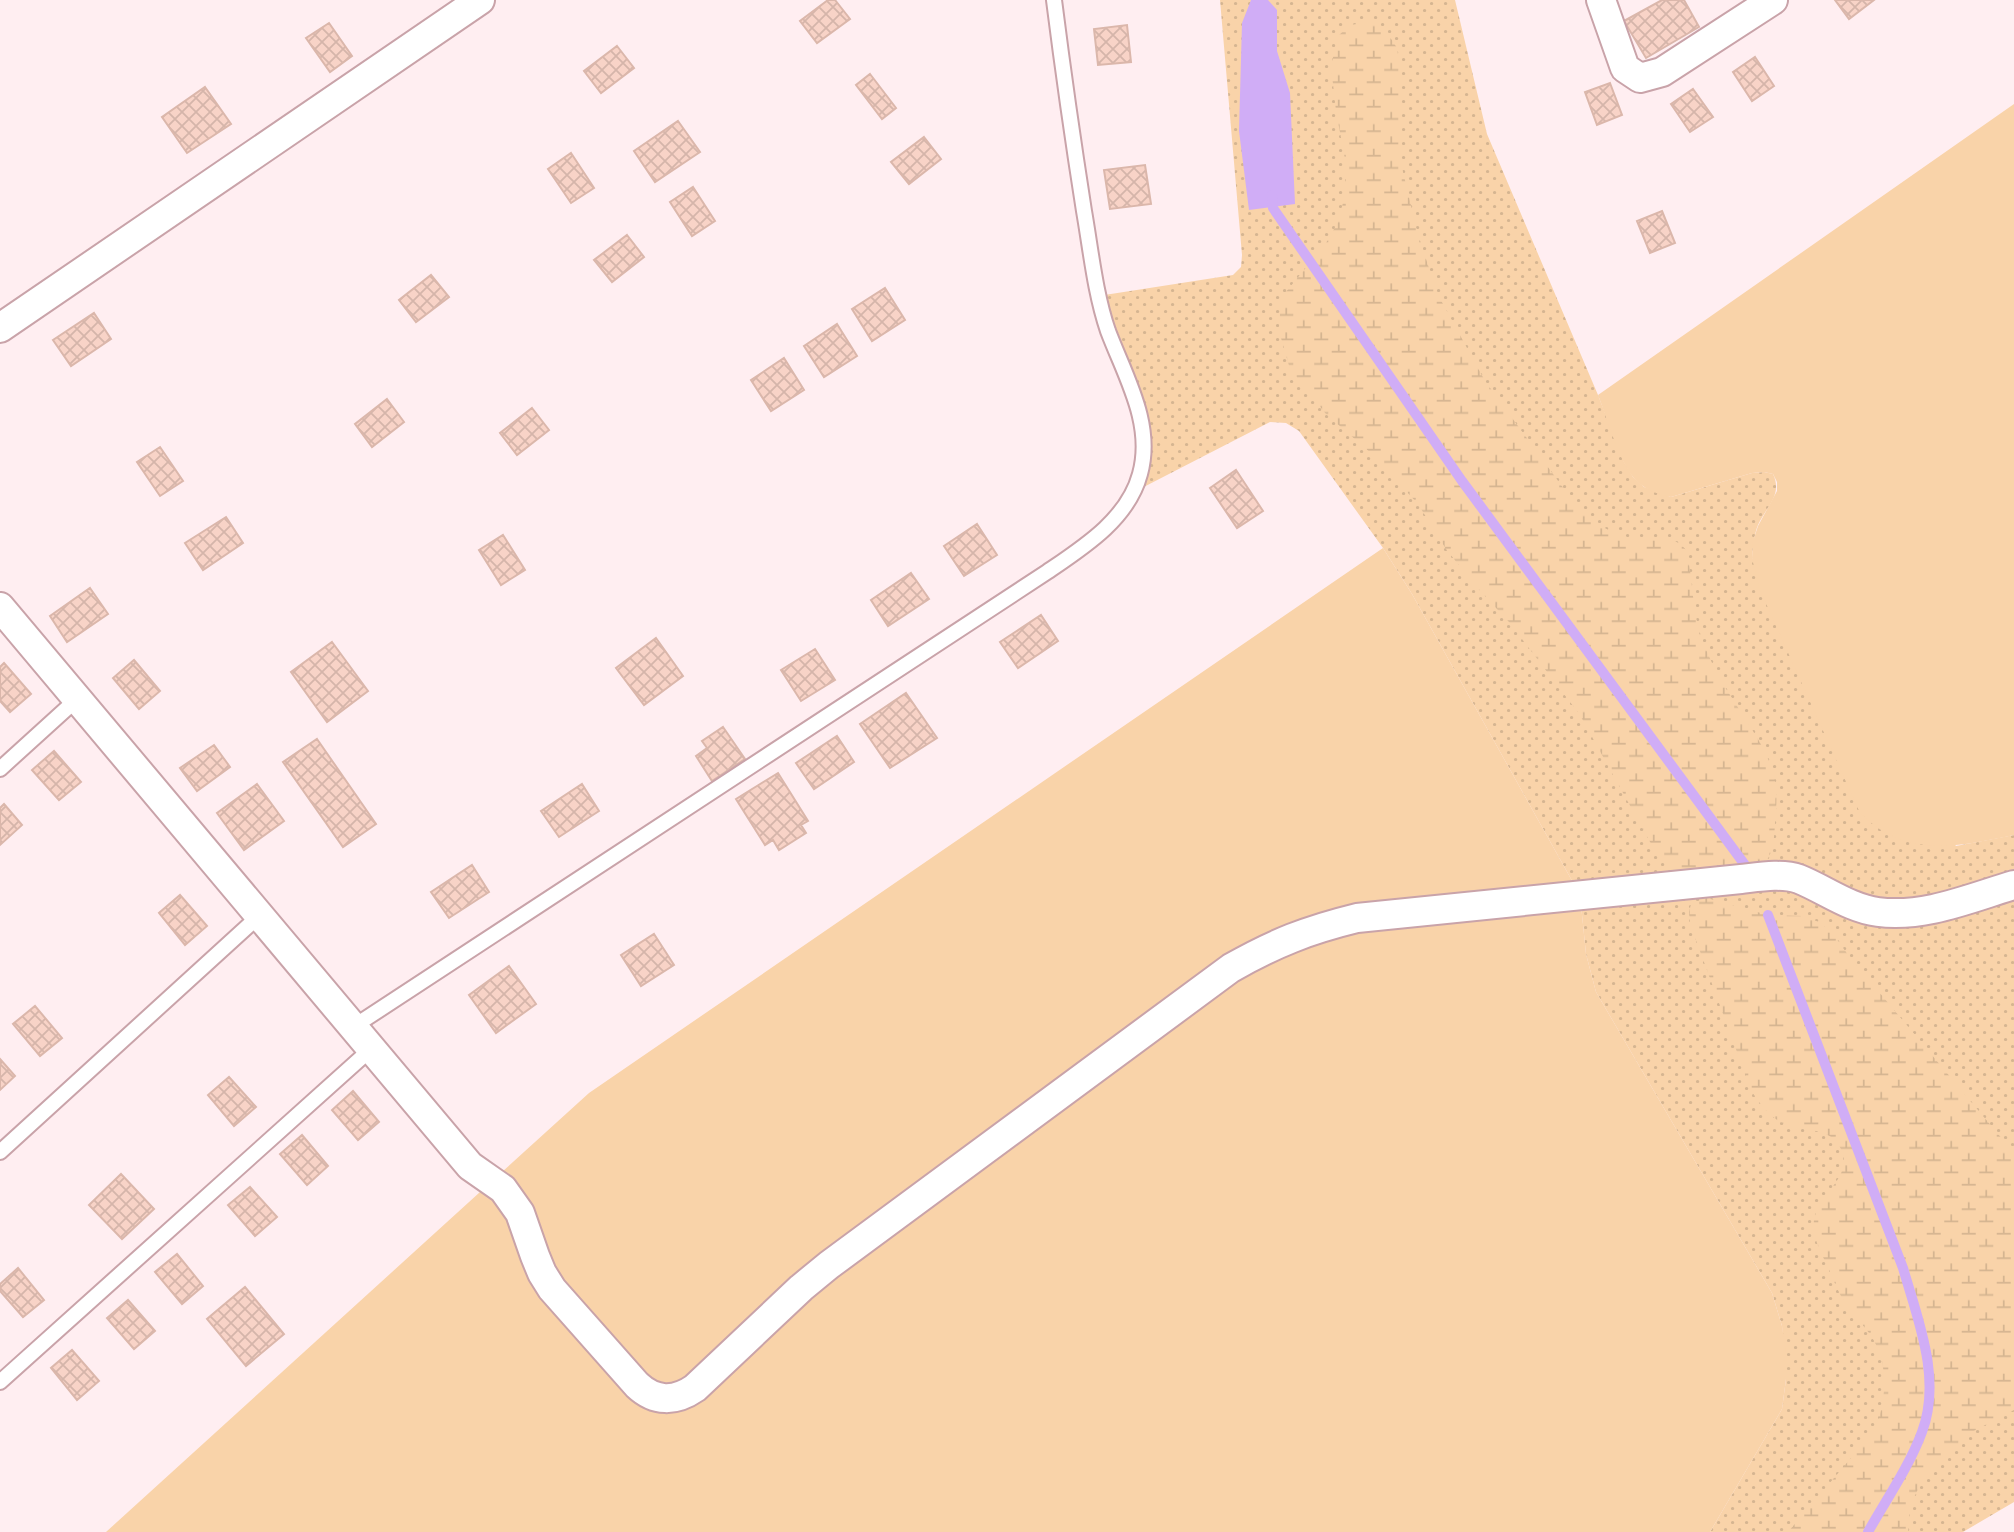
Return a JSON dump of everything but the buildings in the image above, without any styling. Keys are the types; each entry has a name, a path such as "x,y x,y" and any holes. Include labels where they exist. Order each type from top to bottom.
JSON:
{"street":[{"path":"0,328 480,0"},
{"path":"1601,0 1625,68 1640,78 1662,72 1773,0"},
{"path":"0,607 470,1166 503,1189 520,1213 542,1273 552,1289 637,1385 652,1396 662,1399 683,1395 695,1388 802,1288 861,1240 1231,968 1296,935 1357,918 1741,878 1798,878 1854,906 1878,912 1908,913 1941,908 2014,885"}],"lane":[{"path":"353,1027 1047,572 1083,547 1112,522 1124,507 1134,492 1140,473 1144,453 1143,431 1098,296 1054,0"},
{"path":"0,769 76,700"},
{"path":"0,1152 259,916"},
{"path":"0,1382 371,1049"}],"green space":[{"path":"1220,0 1455,0 1487,134 1624,462 1633,477 1644,487 1671,497 1752,473 1773,474 1776,481 1775,495 1758,525 1752,558 1956,846 2014,835 2014,1502 1963,1532 1710,1532 1782,1409 1786,1379 1782,1326 1772,1293 1596,992 1586,954 1580,895 1412,594 1383,548 1299,431 1286,423 1270,422 1134,492 1144,453 1098,296 1233,275 1241,267"},
{"path":"1370,22 1384,28 1397,48 1401,75 1399,155 1417,231 1437,293 1485,381 1572,500 1592,519 1616,534 1634,538 1668,539 1681,544 1686,550 1698,628 1705,647 1720,679 1760,742 1774,775 1774,840 1764,864 1677,873 1660,860 1580,715 1509,622 1446,549 1418,504 1372,454 1326,414 1290,369 1279,331 1281,298 1326,243 1338,222 1345,195 1345,159 1331,66 1338,36 1350,25"},
{"path":"2014,104 2014,835 1946,846 1913,843 1878,828 1860,813 1759,588 1752,558 1753,541 1777,491 1773,474 1752,473 1671,497 1650,490 1641,485 1628,469 1598,395"},
{"path":"1383,548 1412,594 1580,895 1586,954 1596,992 1772,1293 1782,1326 1786,1353 1782,1409 1710,1532 106,1532 589,1093"},
{"path":"1707,898 1768,915 1803,916 1819,922 1832,932 1848,955 2014,1153 2014,1410 1968,1434 1933,1469 1919,1487 1911,1504 1908,1532 1788,1532 1874,1431 1884,1395 1883,1369 1876,1344 1840,1295 1814,1230 1819,1207 1843,1167 1843,1156 1838,1144 1828,1135 1789,1126 1777,1120 1762,1106 1751,1090 1690,924 1691,904"}],"shaded area":[{"path":"1251,0 1268,0 1277,10 1277,51 1290,93 1295,204 1249,210 1239,131 1242,23"}],"waterway":[{"path":"1272,195 1273,208 1462,481 1748,869"},
{"path":"1768,915 1903,1268 1926,1350 1930,1391 1922,1432 1904,1471 1868,1532"}]}
